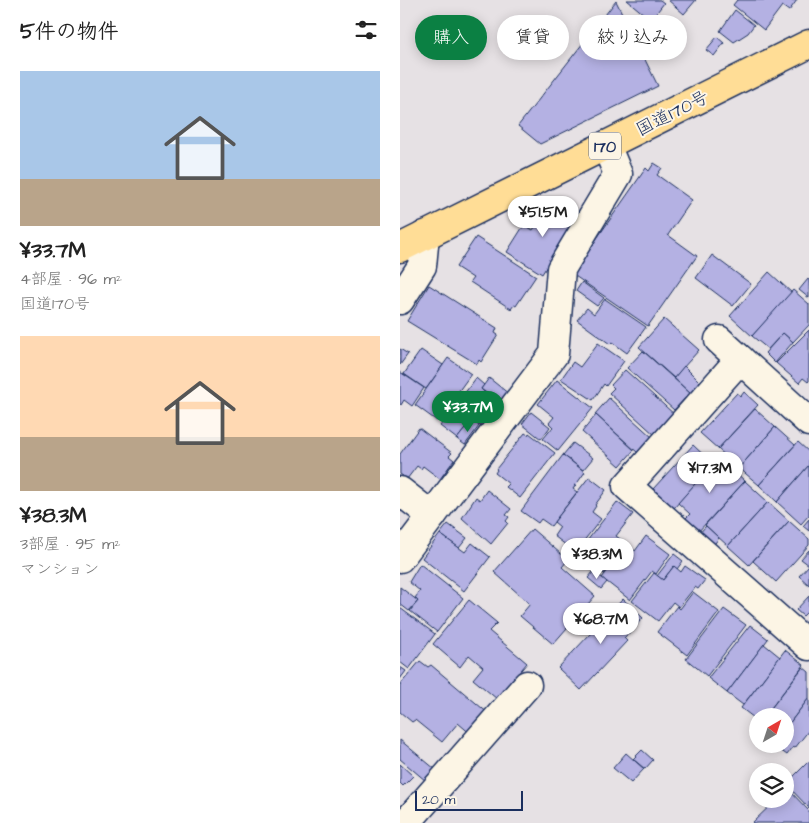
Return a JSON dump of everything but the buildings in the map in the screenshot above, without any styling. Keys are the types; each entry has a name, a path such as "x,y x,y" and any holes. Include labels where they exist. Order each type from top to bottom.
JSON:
{"highway":[{"name":"国道170号","path":"400,248 809,44"}],"street":[{"path":"400,558 554,354 561,269 618,174 606,145"},
{"path":"400,300 422,266 425,235"},
{"path":"720,340 807,417"},
{"path":"740,358 627,486 809,646"},
{"path":"400,491 432,516"},
{"path":"406,823 527,685"}]}
